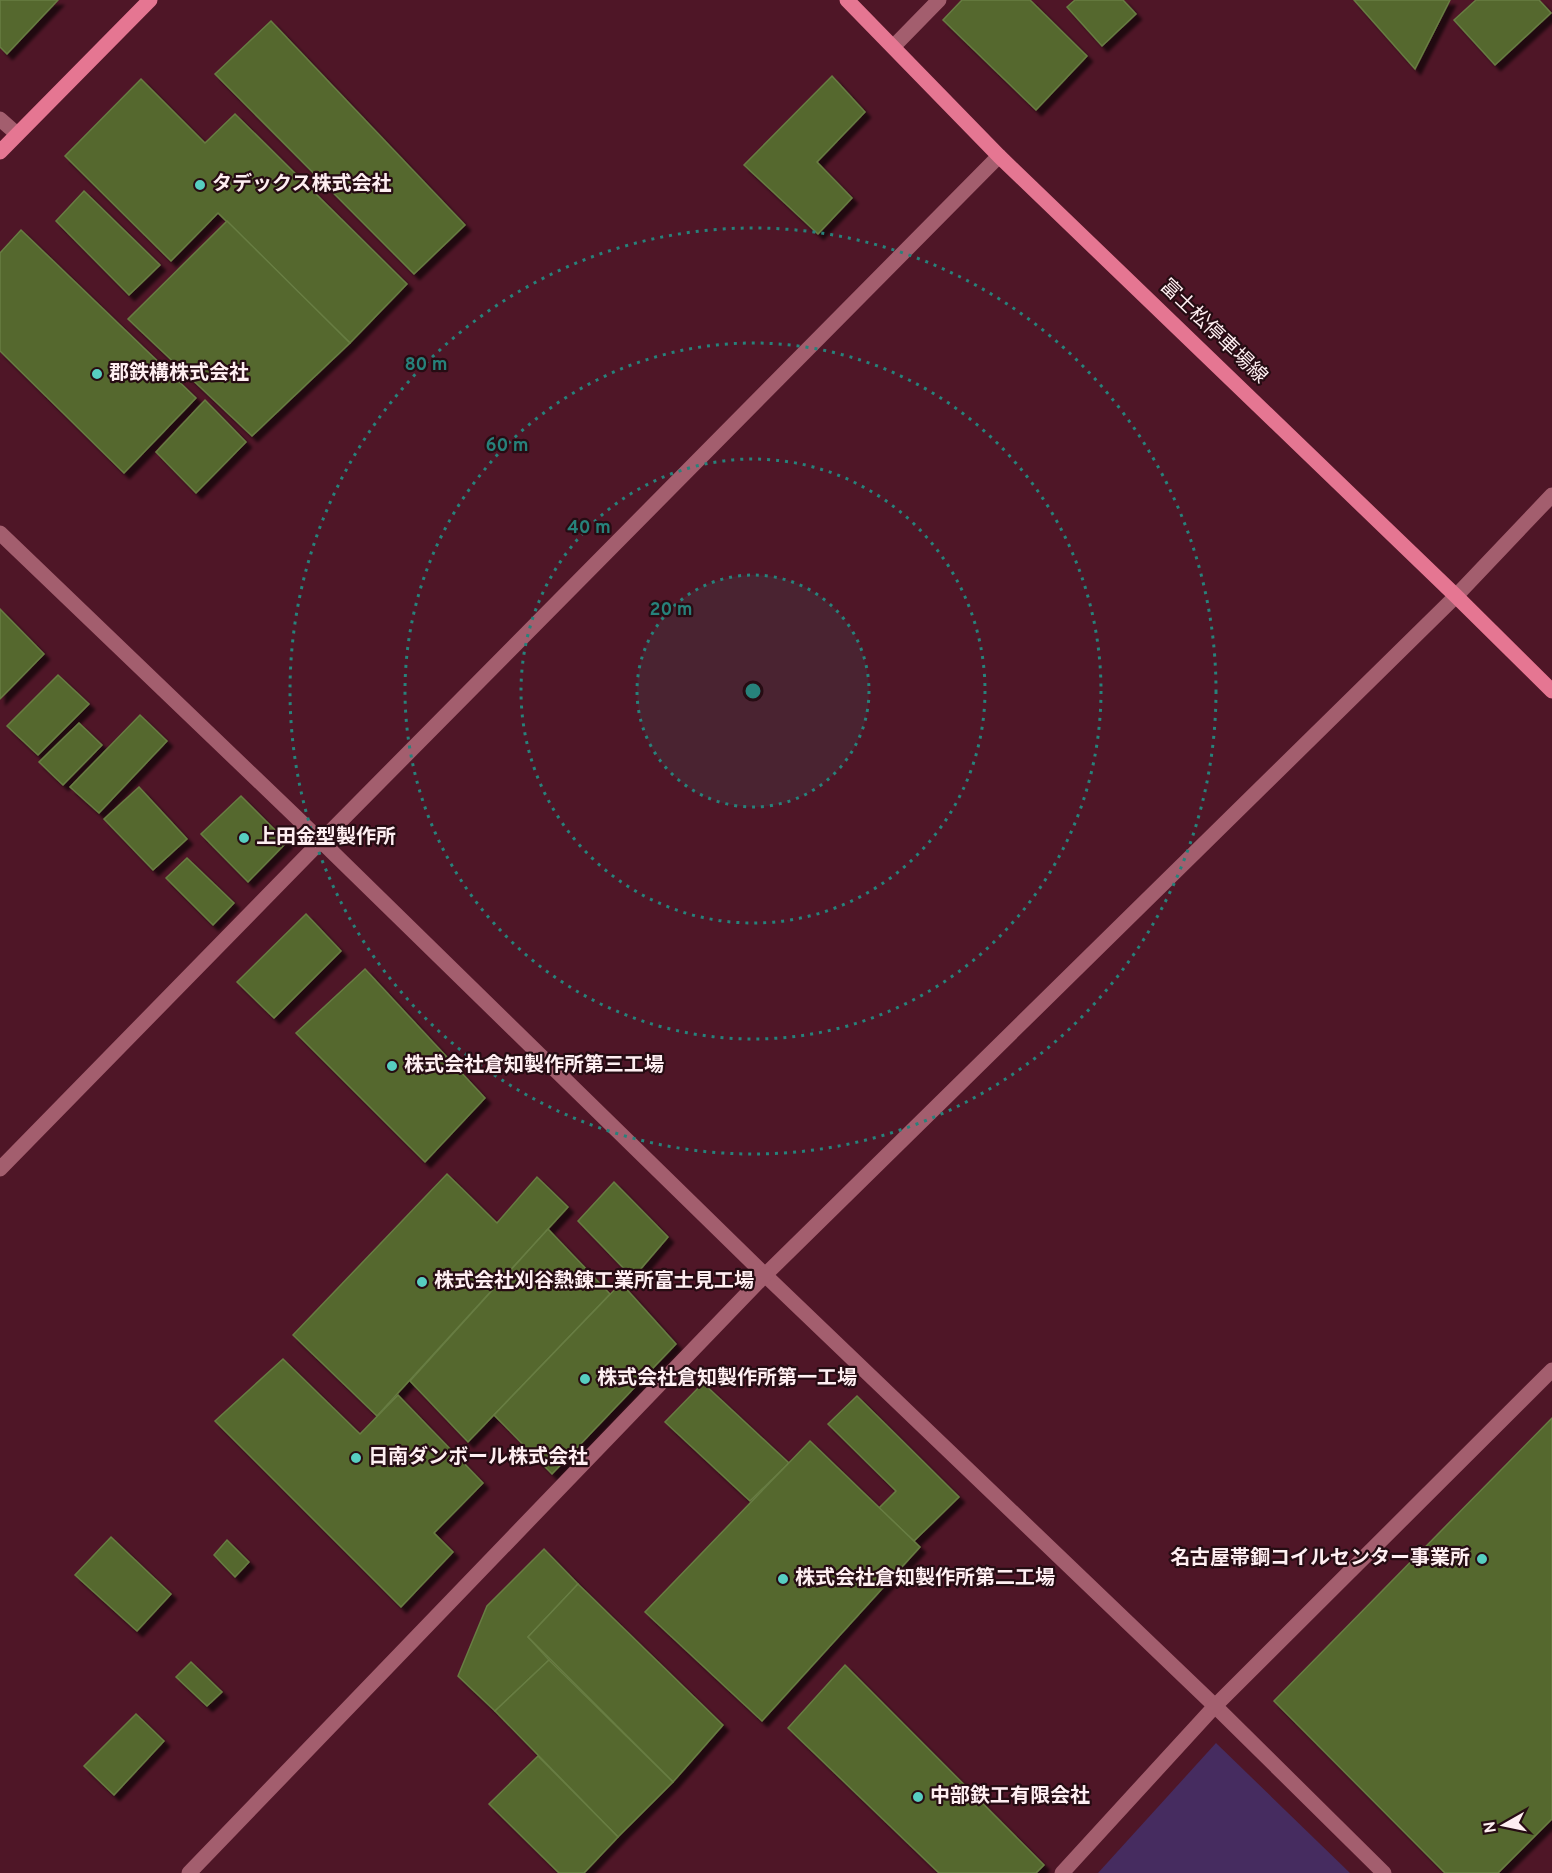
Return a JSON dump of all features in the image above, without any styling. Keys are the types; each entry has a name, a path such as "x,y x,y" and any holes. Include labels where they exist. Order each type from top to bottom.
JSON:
{"main road":[{"path":"0,153 150,0"},
{"name":"富士松停車場線","path":"847,0 999,156 1552,691"}],"street":[{"path":"894,46 939,0"},
{"path":"0,119 17,134"},
{"path":"0,1169 999,156"},
{"path":"189,1873 765,1275 1456,596 1552,495"},
{"path":"0,533 321,841 765,1275 1215,1706 1384,1873"},
{"path":"1062,1873 1215,1706 1552,1370"}],"shaded area":[{"path":"1216,1743 1350,1873 1098,1873"}],"building":[{"path":"0,0 58,0 7,54 0,47"},
{"path":"962,0 1030,0 1087,56 1036,110 943,20"},
{"path":"1075,0 1123,0 1136,14 1102,46 1067,7"},
{"path":"1354,0 1450,0 1415,69"},
{"path":"1476,0 1539,0 1551,13 1495,65 1454,20"},
{"path":"271,21 465,225 414,274 215,74"},
{"path":"832,76 865,112 817,162 852,198 818,234 744,165"},
{"name":"タデックス株式会社","path":"141,79 205,143 235,114 407,284 350,343 218,213 171,261 65,156"},
{"path":"84,191 160,265 129,295 56,221"},
{"path":"227,221 350,343 252,436 128,319"},
{"name":"郡鉄構株式会社","path":"21,230 196,398 124,473 0,351 0,253"},
{"path":"205,400 246,442 196,493 156,452"},
{"path":"0,609 44,654 0,699"},
{"path":"58,675 89,704 38,755 7,726"},
{"path":"140,715 167,741 99,813 70,787"},
{"path":"79,723 102,745 63,785 39,762"},
{"path":"139,787 187,839 153,870 104,819"},
{"name":"上田金型製作所","path":"241,796 287,842 248,882 201,834"},
{"path":"187,858 234,903 213,925 166,878"},
{"path":"306,914 341,951 274,1018 237,982"},
{"name":"株式会社倉知製作所第三工場","path":"365,969 485,1098 425,1162 296,1033"},
{"name":"株式会社刈谷熱錬工業所富士見工場","path":"447,1174 497,1223 537,1177 568,1207 377,1416 293,1335"},
{"path":"614,1182 668,1237 633,1278 578,1221"},
{"path":"548,1229 610,1294 468,1442 410,1381"},
{"name":"株式会社倉知製作所第一工場","path":"621,1283 676,1344 552,1474 494,1415"},
{"name":"日南ダンボール株式会社","path":"283,1359 360,1434 398,1395 483,1483 434,1533 453,1552 401,1607 215,1421"},
{"path":"703,1383 789,1463 750,1501 665,1422"},
{"path":"857,1396 959,1497 914,1541 879,1508 896,1491 828,1424"},
{"name":"名古屋帯鋼コイルセンター事業所","path":"1552,1418 1552,1819 1498,1873 1445,1873 1274,1701"},
{"name":"株式会社倉知製作所第二工場","path":"810,1441 920,1547 762,1721 645,1612"},
{"path":"111,1537 171,1594 137,1631 75,1575"},
{"path":"227,1540 249,1562 235,1577 214,1555"},
{"path":"544,1549 578,1584 528,1637 549,1660 495,1711 458,1676 487,1606"},
{"path":"578,1584 723,1725 673,1782 528,1637"},
{"path":"549,1660 673,1782 618,1837 495,1711"},
{"path":"191,1662 222,1692 207,1706 176,1677"},
{"name":"中部鉄工有限会社","path":"845,1665 1044,1865 1036,1873 939,1873 788,1728"},
{"path":"136,1714 164,1741 114,1795 84,1766"},
{"path":"538,1756 618,1837 584,1873 559,1873 489,1804"}],"place":[{"name":"タデックス株式会社","path":"200,185"},
{"name":"郡鉄構株式会社","path":"97,374"},
{"name":"上田金型製作所","path":"244,838"},
{"name":"株式会社倉知製作所第三工場","path":"392,1066"},
{"name":"株式会社刈谷熱錬工業所富士見工場","path":"422,1282"},
{"name":"株式会社倉知製作所第一工場","path":"585,1379"},
{"name":"日南ダンボール株式会社","path":"356,1458"},
{"name":"名古屋帯鋼コイルセンター事業所","path":"1482,1559"},
{"name":"株式会社倉知製作所第二工場","path":"783,1579"},
{"name":"中部鉄工有限会社","path":"918,1797"}]}
